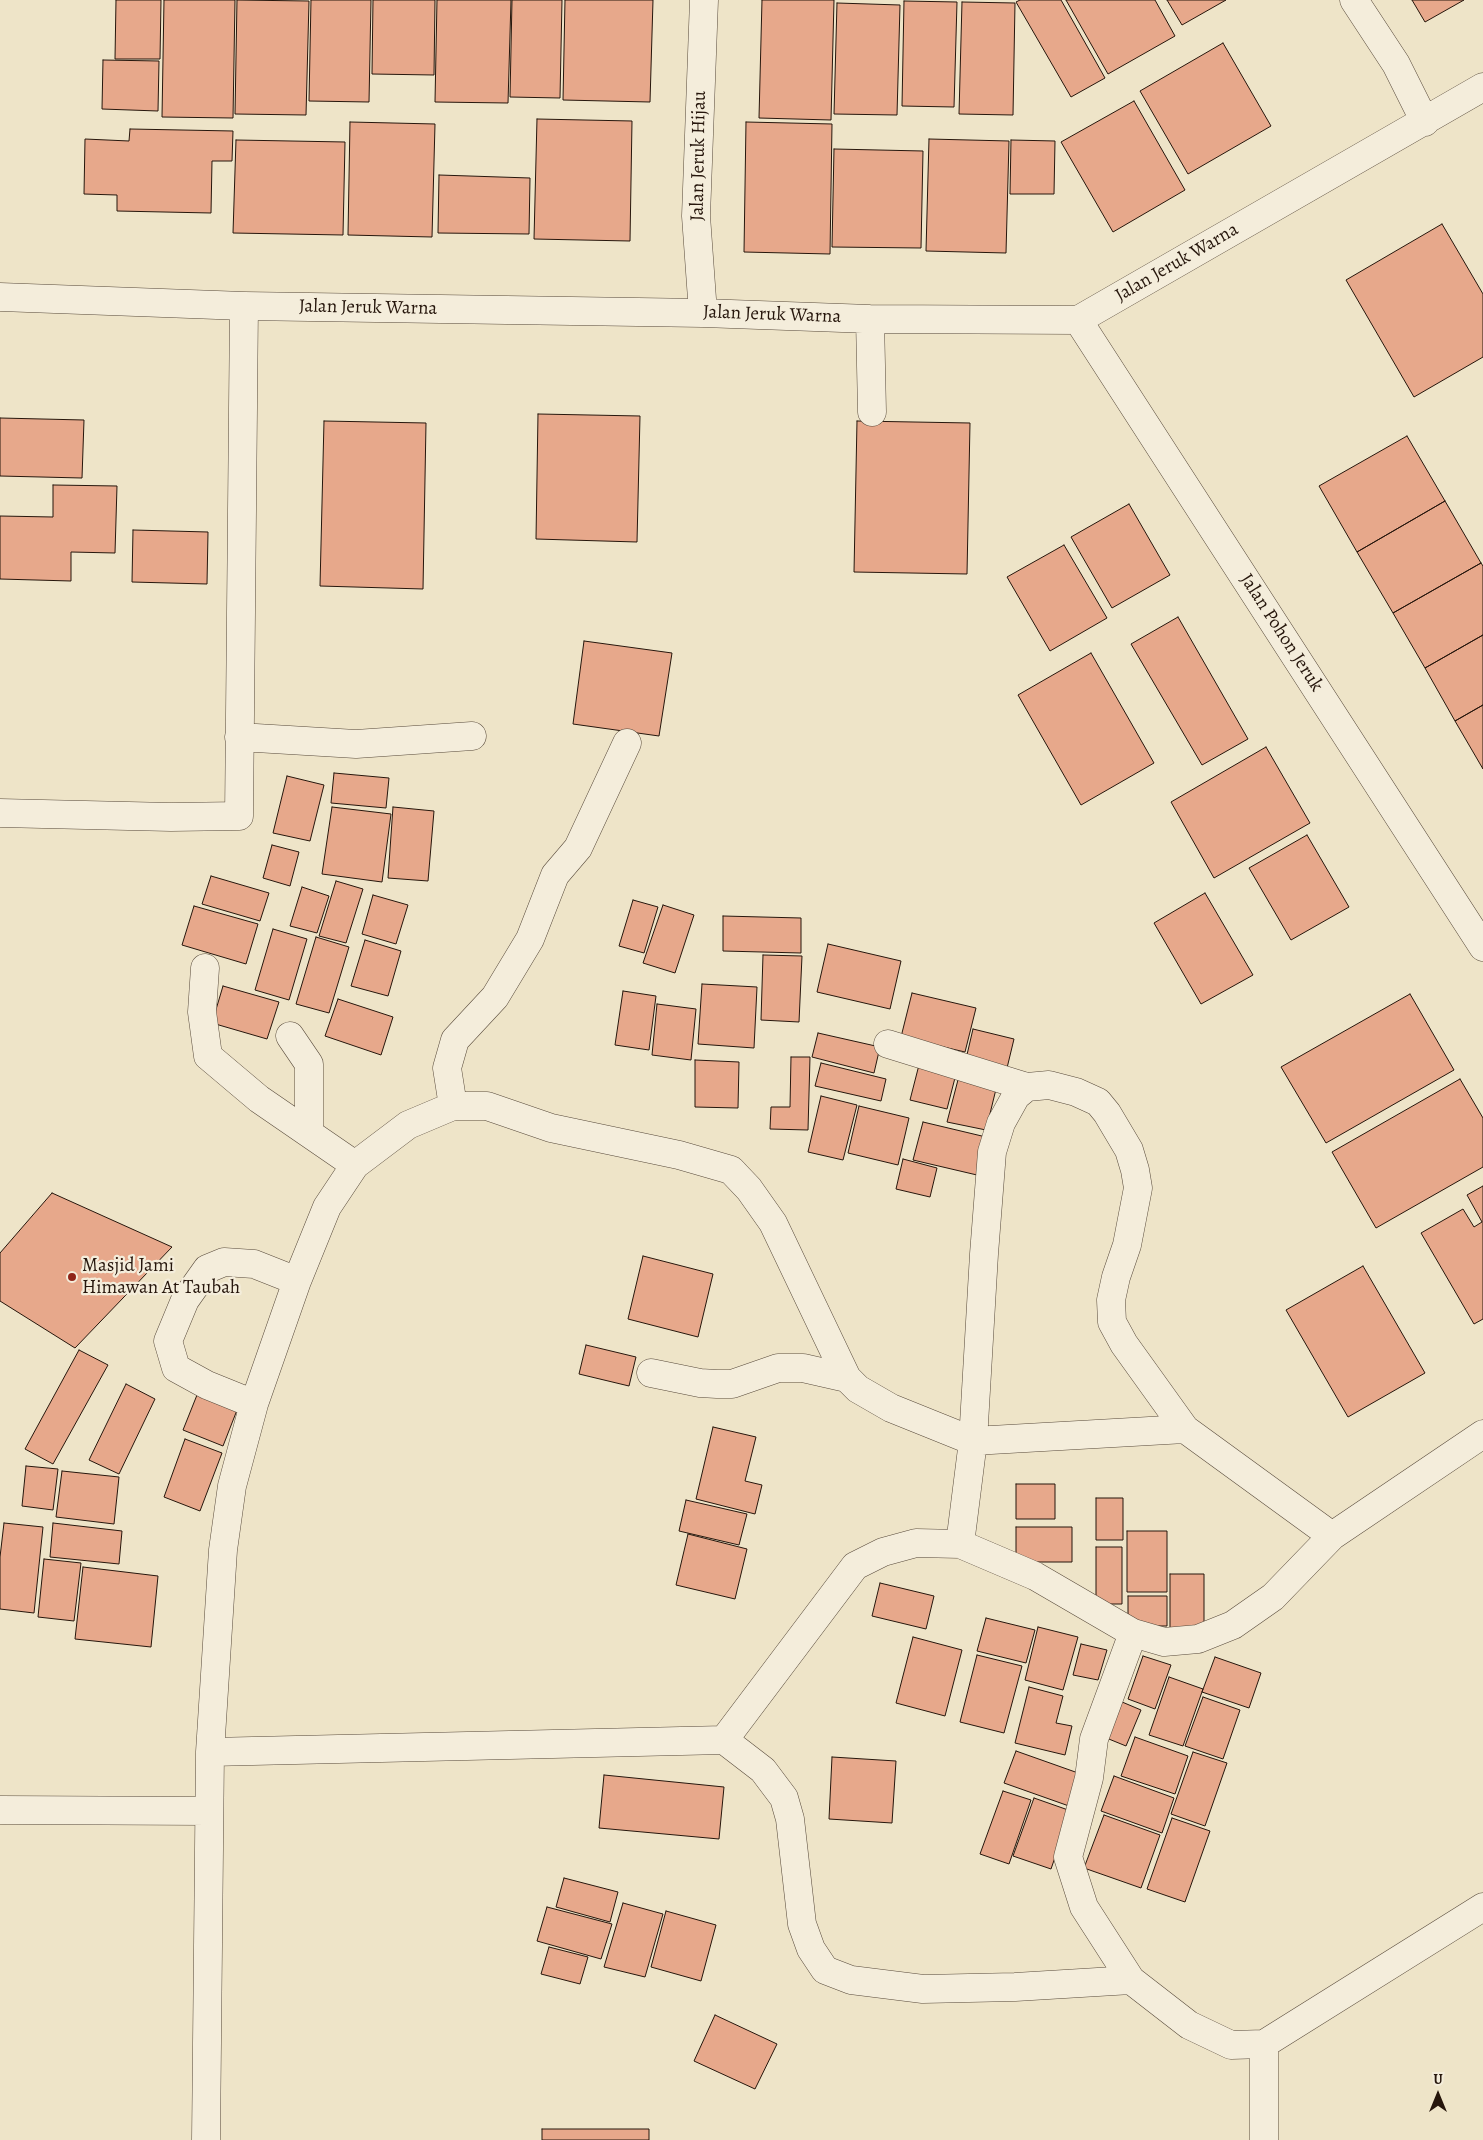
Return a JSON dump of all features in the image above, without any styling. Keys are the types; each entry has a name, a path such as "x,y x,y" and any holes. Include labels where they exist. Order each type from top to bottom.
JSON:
{"street":[{"name":"Jalan Jeruk Hijau","path":"703,313 696,216 704,0"},
{"path":"1354,0 1396,64 1425,122"},
{"name":"Jalan Jeruk Warna","path":"0,297 244,306 703,313 870,319 1078,320 1483,87"},
{"path":"0,813 171,817 239,816 244,306"},
{"path":"870,319 872,412"},
{"name":"Jalan Pohon Jeruk","path":"1078,320 1483,947"},
{"path":"239,736 356,744 472,736"},
{"path":"453,1106 446,1068 455,1040 495,997 530,939 555,875 578,848 627,743"},
{"path":"205,968 202,1012 208,1056 258,1099 355,1165"},
{"path":"290,1036 309,1064 309,1133"},
{"path":"888,1044 1027,1087 1049,1084 1076,1092 1098,1102 1129,1150 1138,1188 1127,1245 1116,1277 1111,1300 1112,1322 1124,1344 1186,1429 1332,1536"},
{"path":"960,1544 973,1441 992,1152 1001,1123 1016,1096 1027,1087"},
{"path":"206,2140 210,1752 223,1550 232,1486 254,1404 297,1281 327,1207 355,1165 408,1125 453,1106 487,1106 551,1128 679,1155 730,1170 749,1189 773,1224 847,1378 858,1389 891,1408 973,1441 1186,1429"},
{"path":"254,1404 207,1385 176,1368 168,1341 186,1300 207,1269 224,1262 254,1264 297,1281"},
{"path":"651,1373 700,1383 717,1384 732,1384 778,1368 803,1368 847,1378"},
{"path":"724,1740 855,1566 883,1552 916,1543 960,1544 1035,1576 1133,1633 1164,1642 1198,1639 1233,1625 1273,1597 1332,1536 1483,1434"},
{"path":"1133,1633 1094,1739 1089,1778 1068,1857 1084,1907 1131,1980 1189,2026 1231,2046 1264,2044 1483,1906"},
{"path":"210,1752 724,1740 763,1770 784,1798 790,1819 802,1924 811,1949 825,1970 851,1980 923,1989 1015,1987 1131,1980"},
{"path":"0,1810 208,1811"},
{"path":"1264,2044 1264,2140"}],"building":[{"path":"116,0 161,0 160,59 115,59"},
{"path":"164,0 235,0 233,118 162,117"},
{"path":"237,0 309,1 306,115 235,114"},
{"path":"311,0 371,0 369,102 309,101"},
{"path":"373,0 435,0 434,75 372,74"},
{"path":"437,0 511,0 508,103 435,102"},
{"path":"512,0 562,0 560,98 510,97"},
{"path":"565,0 653,0 650,102 563,100"},
{"path":"762,0 834,0 831,120 759,118"},
{"path":"1020,0 1061,0 1105,78 1071,97 1016,2"},
{"path":"1066,0 1155,0 1175,36 1108,74"},
{"path":"1167,0 1226,0 1182,25"},
{"path":"1412,0 1464,0 1425,22"},
{"path":"904,1 957,2 954,107 902,106"},
{"path":"962,2 1015,3 1013,115 959,114"},
{"path":"837,3 900,5 897,115 834,114"},
{"path":"1223,43 1271,126 1188,174 1140,91"},
{"path":"103,60 159,61 158,111 102,109"},
{"path":"1134,101 1185,190 1113,232 1061,142"},
{"path":"537,119 632,121 630,241 534,239"},
{"path":"350,122 435,124 432,237 348,235"},
{"path":"746,122 832,124 830,254 744,252"},
{"path":"130,129 233,131 232,161 212,161 211,213 117,211 117,195 84,194 85,139 129,141"},
{"path":"929,139 1009,141 1006,253 926,251"},
{"path":"236,140 345,142 343,235 233,233"},
{"path":"1011,140 1055,141 1054,194 1010,194"},
{"path":"834,149 923,151 921,248 832,247"},
{"path":"439,175 530,178 529,234 438,233"},
{"path":"1442,224 1483,294 1483,357 1414,397 1346,280"},
{"path":"538,414 640,416 637,542 536,539"},
{"path":"0,418 84,420 82,478 0,476"},
{"path":"324,421 426,423 423,589 320,586"},
{"path":"857,421 970,423 967,574 854,572"},
{"path":"1407,436 1445,501 1357,552 1319,486"},
{"path":"53,485 117,486 115,553 71,552 71,581 0,579 0,516 53,517"},
{"path":"1445,501 1481,563 1393,613 1357,552"},
{"path":"1129,504 1170,575 1112,608 1071,537"},
{"path":"133,530 208,532 207,584 132,582"},
{"path":"1064,545 1107,618 1050,651 1007,577"},
{"path":"1481,563 1483,566 1483,635 1425,668 1393,613"},
{"path":"1178,617 1248,739 1202,765 1131,644"},
{"path":"1483,635 1483,705 1455,721 1425,668"},
{"path":"584,641 672,653 659,736 573,724"},
{"path":"1091,653 1154,763 1081,805 1018,695"},
{"path":"1483,705 1483,769 1455,721"},
{"path":"1266,747 1310,823 1214,878 1171,802"},
{"path":"334,773 389,778 386,808 331,803"},
{"path":"287,776 324,785 310,841 273,833"},
{"path":"332,807 391,814 382,882 322,874"},
{"path":"393,807 434,811 428,881 388,878"},
{"path":"1307,835 1349,907 1291,940 1249,868"},
{"path":"272,845 299,852 290,886 263,878"},
{"path":"211,876 269,893 260,921 202,904"},
{"path":"336,881 363,889 346,943 319,936"},
{"path":"302,887 329,896 317,933 290,926"},
{"path":"1205,893 1253,975 1201,1004 1154,923"},
{"path":"373,895 408,905 396,944 362,934"},
{"path":"633,900 658,907 644,953 619,946"},
{"path":"663,905 694,915 675,973 643,963"},
{"path":"194,906 258,924 246,964 182,945"},
{"path":"723,916 801,918 801,953 723,951"},
{"path":"273,929 307,939 289,1000 255,990"},
{"path":"316,937 349,947 329,1013 296,1004"},
{"path":"365,940 401,951 388,996 351,986"},
{"path":"828,944 901,961 890,1009 817,992"},
{"path":"763,955 802,956 799,1022 761,1020"},
{"path":"702,984 757,987 754,1048 698,1044"},
{"path":"223,986 279,1002 267,1039 212,1023"},
{"path":"623,991 656,996 649,1050 615,1045"},
{"path":"912,993 976,1008 965,1052 901,1037"},
{"path":"1410,994 1454,1070 1326,1143 1281,1067"},
{"path":"338,999 393,1017 381,1055 325,1036"},
{"path":"657,1004 696,1009 691,1060 652,1055"},
{"path":"973,1029 1014,1039 1007,1068 966,1059"},
{"path":"818,1033 880,1047 874,1073 812,1057"},
{"path":"791,1057 810,1057 808,1130 770,1129 771,1107 790,1107"},
{"path":"695,1060 739,1062 738,1108 695,1107"},
{"path":"920,1061 957,1070 947,1109 910,1100"},
{"path":"821,1063 886,1079 881,1101 815,1086"},
{"path":"959,1076 997,1085 986,1130 947,1122"},
{"path":"1460,1079 1483,1118 1483,1167 1376,1228 1332,1152"},
{"path":"821,1096 857,1105 843,1160 808,1152"},
{"path":"859,1106 909,1118 898,1165 848,1153"},
{"path":"923,1122 986,1137 977,1175 913,1160"},
{"path":"903,1159 937,1168 930,1197 896,1189"},
{"path":"1483,1186 1483,1319 1474,1324 1421,1233 1463,1209 1474,1227 1482,1222 1467,1195"},
{"name":"Masjid Jami Himawan At Taubah","path":"52,1193 172,1247 75,1348 0,1301 0,1253"},
{"path":"643,1256 713,1274 698,1337 628,1319"},
{"path":"1363,1266 1425,1373 1348,1417 1286,1310"},
{"path":"586,1345 636,1357 629,1386 579,1374"},
{"path":"79,1350 108,1365 53,1464 25,1449"},
{"path":"126,1384 155,1399 119,1474 89,1460"},
{"path":"199,1390 239,1405 223,1446 183,1430"},
{"path":"713,1427 756,1437 745,1481 762,1485 755,1514 696,1499"},
{"path":"185,1439 222,1453 200,1511 164,1497"},
{"path":"26,1466 58,1469 53,1510 22,1506"},
{"path":"62,1471 119,1477 114,1524 56,1517"},
{"path":"1016,1484 1055,1484 1055,1519 1016,1519"},
{"path":"1096,1498 1123,1498 1123,1540 1096,1540"},
{"path":"686,1500 747,1514 739,1545 679,1531"},
{"path":"4,1523 43,1527 34,1613 0,1609 0,1557"},
{"path":"53,1523 122,1531 119,1564 50,1557"},
{"path":"1016,1527 1072,1527 1072,1562 1016,1562"},
{"path":"1127,1531 1167,1531 1167,1592 1127,1592"},
{"path":"688,1534 747,1549 735,1599 676,1585"},
{"path":"1096,1547 1122,1547 1122,1604 1096,1604"},
{"path":"44,1559 81,1563 74,1621 38,1617"},
{"path":"83,1567 158,1576 151,1647 75,1639"},
{"path":"1170,1574 1204,1574 1204,1630 1170,1630"},
{"path":"880,1583 934,1596 926,1629 872,1616"},
{"path":"1128,1596 1167,1596 1167,1626 1128,1626"},
{"path":"986,1618 1035,1630 1026,1663 977,1651"},
{"path":"1038,1627 1078,1637 1063,1690 1025,1680"},
{"path":"913,1637 962,1650 945,1716 896,1703"},
{"path":"1081,1644 1107,1650 1098,1680 1073,1675"},
{"path":"977,1655 1022,1666 1004,1733 960,1722"},
{"path":"1143,1656 1171,1665 1155,1709 1128,1699"},
{"path":"1215,1657 1261,1673 1249,1708 1202,1692"},
{"path":"1169,1677 1203,1689 1183,1746 1149,1735"},
{"path":"1029,1687 1063,1696 1056,1723 1072,1726 1065,1755 1015,1743"},
{"path":"1203,1697 1240,1710 1223,1759 1185,1746"},
{"path":"1115,1699 1141,1710 1126,1746 1099,1735"},
{"path":"1135,1737 1188,1756 1175,1794 1121,1776"},
{"path":"1016,1751 1081,1774 1069,1806 1004,1783"},
{"path":"1193,1752 1227,1763 1205,1826 1171,1814"},
{"path":"832,1757 896,1761 892,1823 829,1819"},
{"path":"604,1775 724,1787 719,1839 599,1828"},
{"path":"1114,1776 1174,1798 1162,1833 1101,1811"},
{"path":"1003,1791 1031,1800 1009,1864 980,1854"},
{"path":"1034,1798 1071,1811 1051,1869 1013,1856"},
{"path":"1104,1815 1160,1835 1141,1888 1084,1868"},
{"path":"1172,1818 1210,1831 1185,1902 1147,1889"},
{"path":"564,1878 618,1892 610,1922 556,1907"},
{"path":"623,1903 663,1914 645,1977 604,1967"},
{"path":"547,1907 612,1924 601,1959 537,1941"},
{"path":"666,1911 716,1925 701,1981 651,1967"},
{"path":"549,1947 588,1957 580,1984 541,1974"},
{"path":"715,2015 777,2044 755,2089 694,2061"},
{"path":"542,2129 649,2129 649,2140 542,2140"}],"place":[{"name":"Masjid Jami Himawan At Taubah","path":"72,1277"}]}
